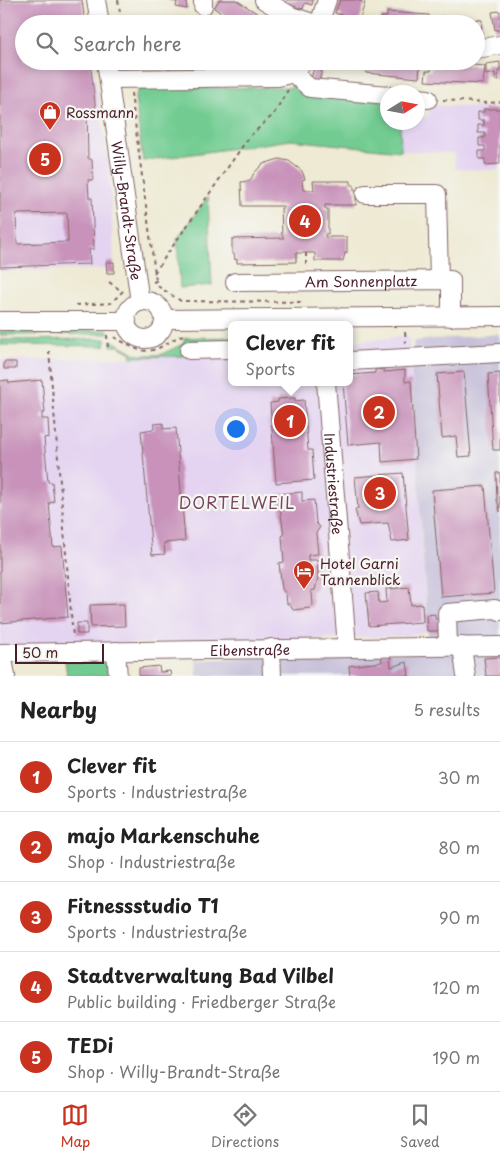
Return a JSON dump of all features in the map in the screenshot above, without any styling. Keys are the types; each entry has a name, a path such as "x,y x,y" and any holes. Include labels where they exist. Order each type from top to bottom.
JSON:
{"street":[{"path":"96,0 98,15"},
{"path":"264,0 289,15"},
{"path":"321,15 327,0"},
{"path":"485,48 500,45"},
{"name":"Willy-Brandt-Straße","path":"108,70 133,293"},
{"path":"109,79 269,77 290,70"},
{"path":"301,70 310,88 380,94"},
{"path":"365,194 438,194 439,280 451,280 451,317"},
{"name":"Am Sonnenplatz","path":"235,282 439,280"},
{"path":"133,293 156,304 161,309 164,319 159,333 146,339 133,334 126,321 133,293"},
{"path":"164,319 321,321 500,316"},
{"path":"0,321 126,321"},
{"path":"189,342 228,348"},
{"path":"353,361 500,353"},
{"name":"Industriestraße","path":"326,386 347,647"},
{"path":"466,676 455,646 447,613 495,609 500,611"},
{"name":"Eibenstraße","path":"1,653 500,646"},
{"path":"271,648 272,676"},
{"path":"116,650 118,676"},
{"path":"1,653 6,676"}],"path":[{"path":"118,0 120,15"},
{"path":"154,272 249,137 273,115 298,70"},
{"path":"129,79 154,272 159,287 180,301 306,302"},
{"path":"425,99 500,102"},
{"path":"112,304 156,281"},
{"path":"109,282 133,293"},
{"path":"405,333 405,339"},
{"path":"108,349 107,335 136,350 156,350 180,336 189,342"},
{"path":"49,351 74,652"}],"shaded area":[{"path":"0,0 82,0 84,15 15,15 15,70 93,70 109,166 114,262 107,262 107,269 0,271"},
{"path":"431,105 500,109 500,170 455,169 454,153 401,151 401,130 425,130 425,117 428,117"},
{"path":"500,334 500,676 197,676 196,660 429,652 411,363 414,341"},
{"path":"409,336 427,631 406,636 0,647 0,360 228,356 228,386 353,386 353,342"}],"green space":[{"path":"299,87 380,100 380,130 400,130 401,151 291,140 143,161 135,97 139,89"},
{"path":"208,197 212,285 180,288 177,239"},
{"path":"108,330 108,334 0,335 0,331"},
{"path":"228,337 228,345 188,356 131,357 132,353 119,346 111,346 111,340 138,355 160,355 183,344 185,338"},
{"path":"106,339 105,346 0,345 0,340"},
{"path":"65,659 106,659 109,676 67,676"}],"building":[{"path":"0,0 82,0 84,15 15,15 15,70 91,70 96,111 87,111 88,158 92,160 93,180 88,180 89,198 92,198 94,249 89,249 90,264 0,267","holes":["67,213 68,242 17,244 16,214"]},
{"path":"167,0 186,0 187,9 176,7 177,2"},
{"path":"219,0 236,0 260,15 224,15 214,8"},
{"path":"287,0 313,0 312,5 305,3 303,9 286,4"},
{"path":"340,0 356,0 365,3 361,15 335,13"},
{"path":"500,11 500,30 495,30 492,12"},
{"path":"387,12 429,15 387,15"},
{"path":"500,62 499,80 496,80 495,73 486,75 486,64"},
{"path":"313,70 322,71 318,84 310,82"},
{"path":"366,70 419,70 419,78 366,73"},
{"path":"485,70 483,84 425,81 426,71"},
{"path":"484,109 500,109 500,164 485,165 485,159 479,159 479,151 485,151 485,146 479,146 479,138 485,138 485,133 478,133 478,125 484,125 484,120 478,120 478,112 484,112"},
{"path":"279,159 289,161 302,171 305,179 302,180 303,190 314,190 313,181 351,181 351,185 354,185 356,205 325,205 325,209 328,209 328,234 325,234 325,237 347,237 347,253 345,253 343,261 315,261 315,253 296,253 296,262 237,263 237,259 235,260 234,254 232,254 232,239 284,238 282,235 281,208 284,208 284,206 242,206 241,182 250,181 254,173 263,164"},
{"path":"106,262 114,262 114,273 107,273"},
{"path":"4,362 16,362 16,369 4,369"},
{"path":"384,369 384,372 405,370 405,382 411,381 416,459 382,462 381,442 348,445 343,386 353,386 353,375 375,373 375,370"},
{"path":"464,372 471,456 458,457 456,436 442,438 437,374"},
{"path":"500,373 500,450 493,450 488,374"},
{"path":"8,380 9,383 42,380 45,413 42,413 42,419 48,419 49,437 44,438 48,482 52,482 54,502 49,503 53,547 62,546 68,617 0,623 0,381"},
{"path":"295,398 295,401 304,400 308,450 312,450 314,480 276,483 270,403 278,402 278,399"},
{"path":"163,423 163,429 176,428 185,541 164,543 165,554 152,555 141,431 154,429 154,424"},
{"path":"403,473 409,540 392,542 388,523 359,525 355,509 358,509 355,477"},
{"path":"496,473 500,473 500,512 497,500"},
{"path":"485,486 494,593 441,597 432,490"},
{"path":"302,492 302,501 314,500 316,523 320,527 316,533 318,554 308,555 308,560 317,560 318,577 315,590 310,591 312,593 313,605 310,608 293,610 290,604 287,604 286,594 282,589 279,563 284,562 282,536 284,535 278,494"},
{"path":"409,587 411,605 422,604 423,622 369,626 366,593 378,592 379,603 387,602 386,589"},
{"path":"124,604 125,626 91,627 90,605"},
{"path":"435,614 435,619 439,619 440,631 427,631 426,615"},
{"path":"77,623 87,623 87,634 77,634"},
{"path":"390,654 391,667 407,662 409,676 350,676 349,666 382,662 381,655"},
{"path":"500,657 500,676 486,676 484,658"},
{"path":"159,666 160,672 170,671 171,676 139,676 139,668"}],"place":[{"name":"Rossmann","path":"50,131"},
{"name":"TEDi","path":"45,159"},
{"name":"Stadtverwaltung Bad Vilbel","path":"305,221"},
{"name":"majo Markenschuhe","path":"379,412"},
{"name":"Clever fit","path":"290,421"},
{"name":"Fitnessstudio T1","path":"380,493"},
{"name":"Hotel Garni Tannenblick","path":"304,590"}],"district":[{"name":"DORTELWEIL","path":"237,502"}]}
